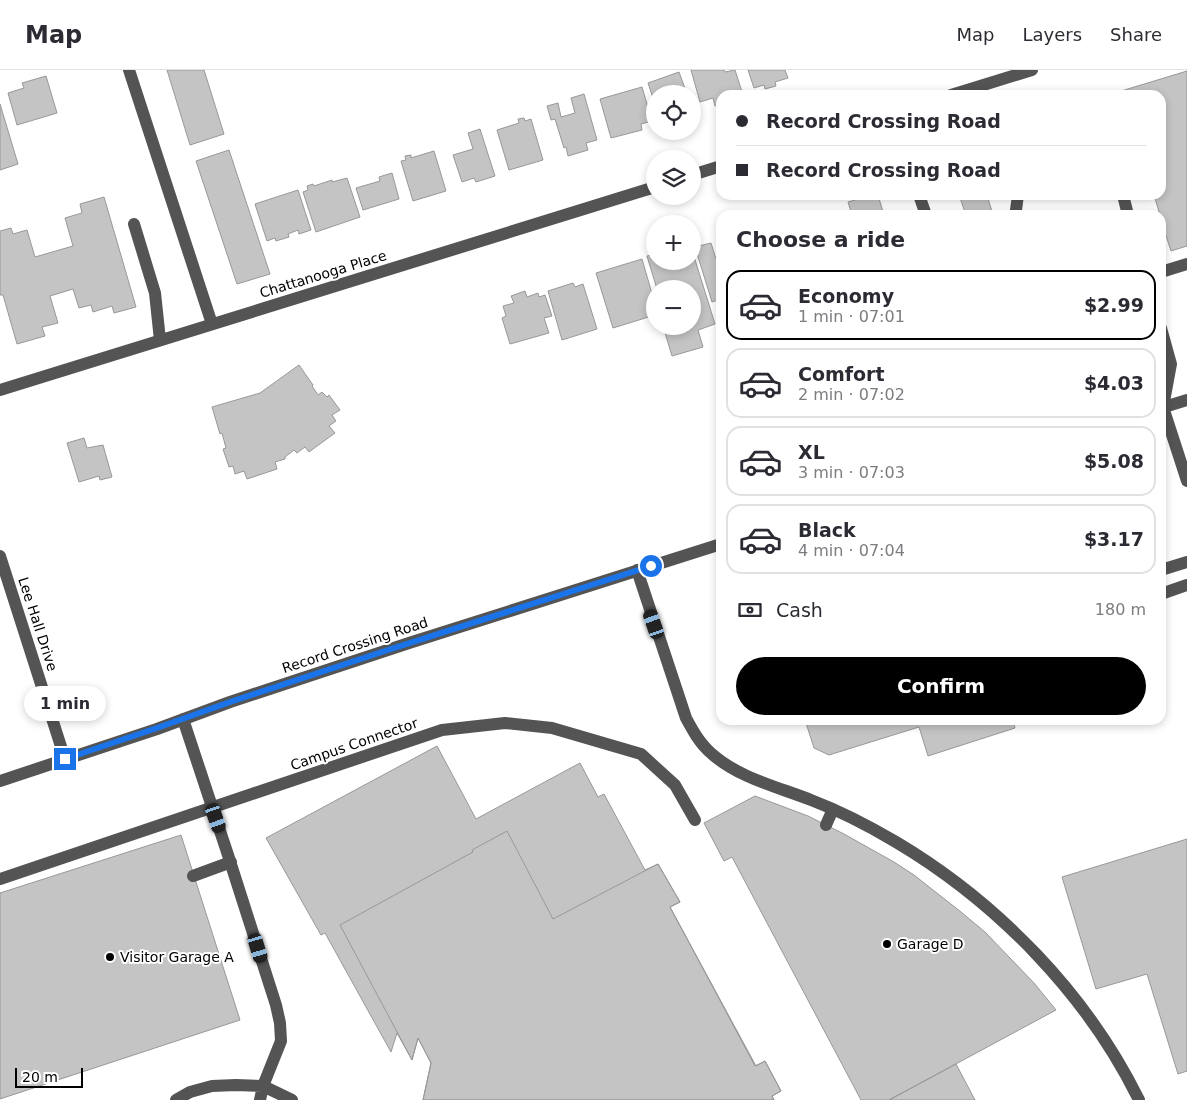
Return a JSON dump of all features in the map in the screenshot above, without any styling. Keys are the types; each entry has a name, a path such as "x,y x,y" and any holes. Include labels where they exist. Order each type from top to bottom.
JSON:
{"street":[{"path":"129,70 212,324"},
{"path":"967,90 1032,70"},
{"path":"701,172 716,168"},
{"name":"Chattanooga Place","path":"0,390 646,190"},
{"path":"134,224 155,293 160,340"},
{"path":"1166,270 1187,264"},
{"path":"1166,346 1171,364 1166,388"},
{"path":"1166,406 1187,400"},
{"path":"1166,419 1187,481"},
{"name":"Record Crossing Road","path":"0,781 409,643 716,546"},
{"name":"Lee Hall Drive","path":"0,556 65,759"},
{"path":"1166,568 1187,562"},
{"path":"637,570 686,718 695,735 711,754 732,770 834,809 896,842 935,867 973,895 1008,926 1065,987 1114,1054 1139,1100"},
{"path":"1166,592 1187,585"},
{"path":"183,720 231,862 276,1005 280,1024 281,1041 263,1086 260,1100"},
{"name":"Campus Connector","path":"0,879 442,730 505,723 552,728 641,754 675,785 695,820"},
{"path":"826,825 834,809"},
{"path":"193,876 231,862"},
{"path":"176,1100 190,1092 212,1086 236,1085 263,1086 292,1100"}],"building":[{"path":"167,70 204,70 224,134 190,145"},
{"path":"691,70 724,70 725,72 735,70 741,90 716,90 715,106 713,98 701,102 701,85 695,85"},
{"path":"748,70 785,70 788,78 775,82 776,86 765,89 764,85 754,88"},
{"path":"1187,71 1187,246 1171,251 1166,236 1166,210 1158,210 1156,200 1166,200 1166,90 1124,90"},
{"path":"679,72 684,85 649,85 648,83"},
{"path":"46,76 57,113 17,125 8,93 24,88 22,83"},
{"path":"642,87 646,101 646,123 641,124 642,130 611,138 600,99"},
{"path":"584,94 597,140 586,143 588,150 568,156 555,119 551,120 547,106 558,103 561,117 575,113 571,98"},
{"path":"0,104 18,164 0,170"},
{"path":"524,118 525,121 531,119 543,160 509,170 497,130 519,123 518,119"},
{"path":"480,129 495,176 476,182 474,178 462,182 453,155 473,149 468,133"},
{"path":"229,150 270,274 237,284 196,161"},
{"path":"434,151 446,191 413,201 401,161 406,160 405,156 411,155 411,158"},
{"path":"392,173 399,199 363,210 356,188 380,181 379,177"},
{"path":"347,178 360,217 316,232 303,192 308,190 307,186 313,184 314,186 332,180 332,182"},
{"path":"298,190 311,230 299,234 298,230 288,234 289,237 276,241 275,238 267,241 255,204"},
{"path":"104,197 136,307 114,313 112,306 93,312 91,305 79,308 73,289 50,296 58,323 42,327 45,336 17,344 3,295 0,295 0,231 11,228 13,234 27,230 35,257 73,246 65,218 82,213 80,204"},
{"path":"855,200 880,200 882,210 850,210 848,202"},
{"path":"961,200 988,200 992,210 964,210"},
{"path":"711,243 716,259 716,301 712,302 701,266 701,246"},
{"path":"642,259 648,280 646,280 646,318 613,328 596,273"},
{"path":"651,270 698,270 715,324 701,329 701,280 654,280"},
{"path":"573,283 575,287 583,284 597,329 562,340 548,291"},
{"path":"525,291 527,297 538,293 539,297 545,295 552,316 544,318 549,333 510,344 502,318 506,316 503,306 514,303 511,296"},
{"path":"666,335 699,335 703,347 672,356"},
{"path":"299,365 318,395 322,392 327,397 329,395 340,410 332,415 336,421 329,426 335,433 309,452 305,447 297,453 294,450 285,459 275,462 277,469 247,479 244,471 235,474 233,466 229,467 223,449 226,448 222,433 220,434 212,407 260,393"},
{"path":"84,438 87,448 103,445 112,477 100,480 99,476 79,482 67,443"},
{"path":"807,725 1014,725 1015,728 928,756 919,727 829,755 814,748"},
{"path":"437,746 476,819 580,763 598,797 604,794 645,870 658,864 680,902 670,907 756,1066 765,1061 781,1091 772,1096 774,1100 423,1100 431,1063 418,1038 412,1060 397,1033 391,1052 325,933 321,935 266,838"},
{"name":"Garage D","path":"755,796 808,816 844,834 914,875 985,932 1034,983 1056,1010 889,1100 861,1100 732,857 724,861 704,823"},
{"path":"507,831 553,919 658,864 680,902 670,907 755,1066 765,1061 781,1091 772,1096 774,1100 423,1100 431,1063 418,1038 412,1060 340,925 473,852 472,850"},
{"name":"Visitor Garage A","path":"181,835 240,1020 0,1099 0,893"},
{"path":"1187,839 1187,1071 1178,1074 1147,974 1096,989 1062,877"},
{"path":"956,1064 975,1100 889,1100"}],"place":[{"name":"Garage D","path":"887,944"},
{"name":"Visitor Garage A","path":"110,957"}],"route":[{"path":"65,759 230,702 651,566"}]}
